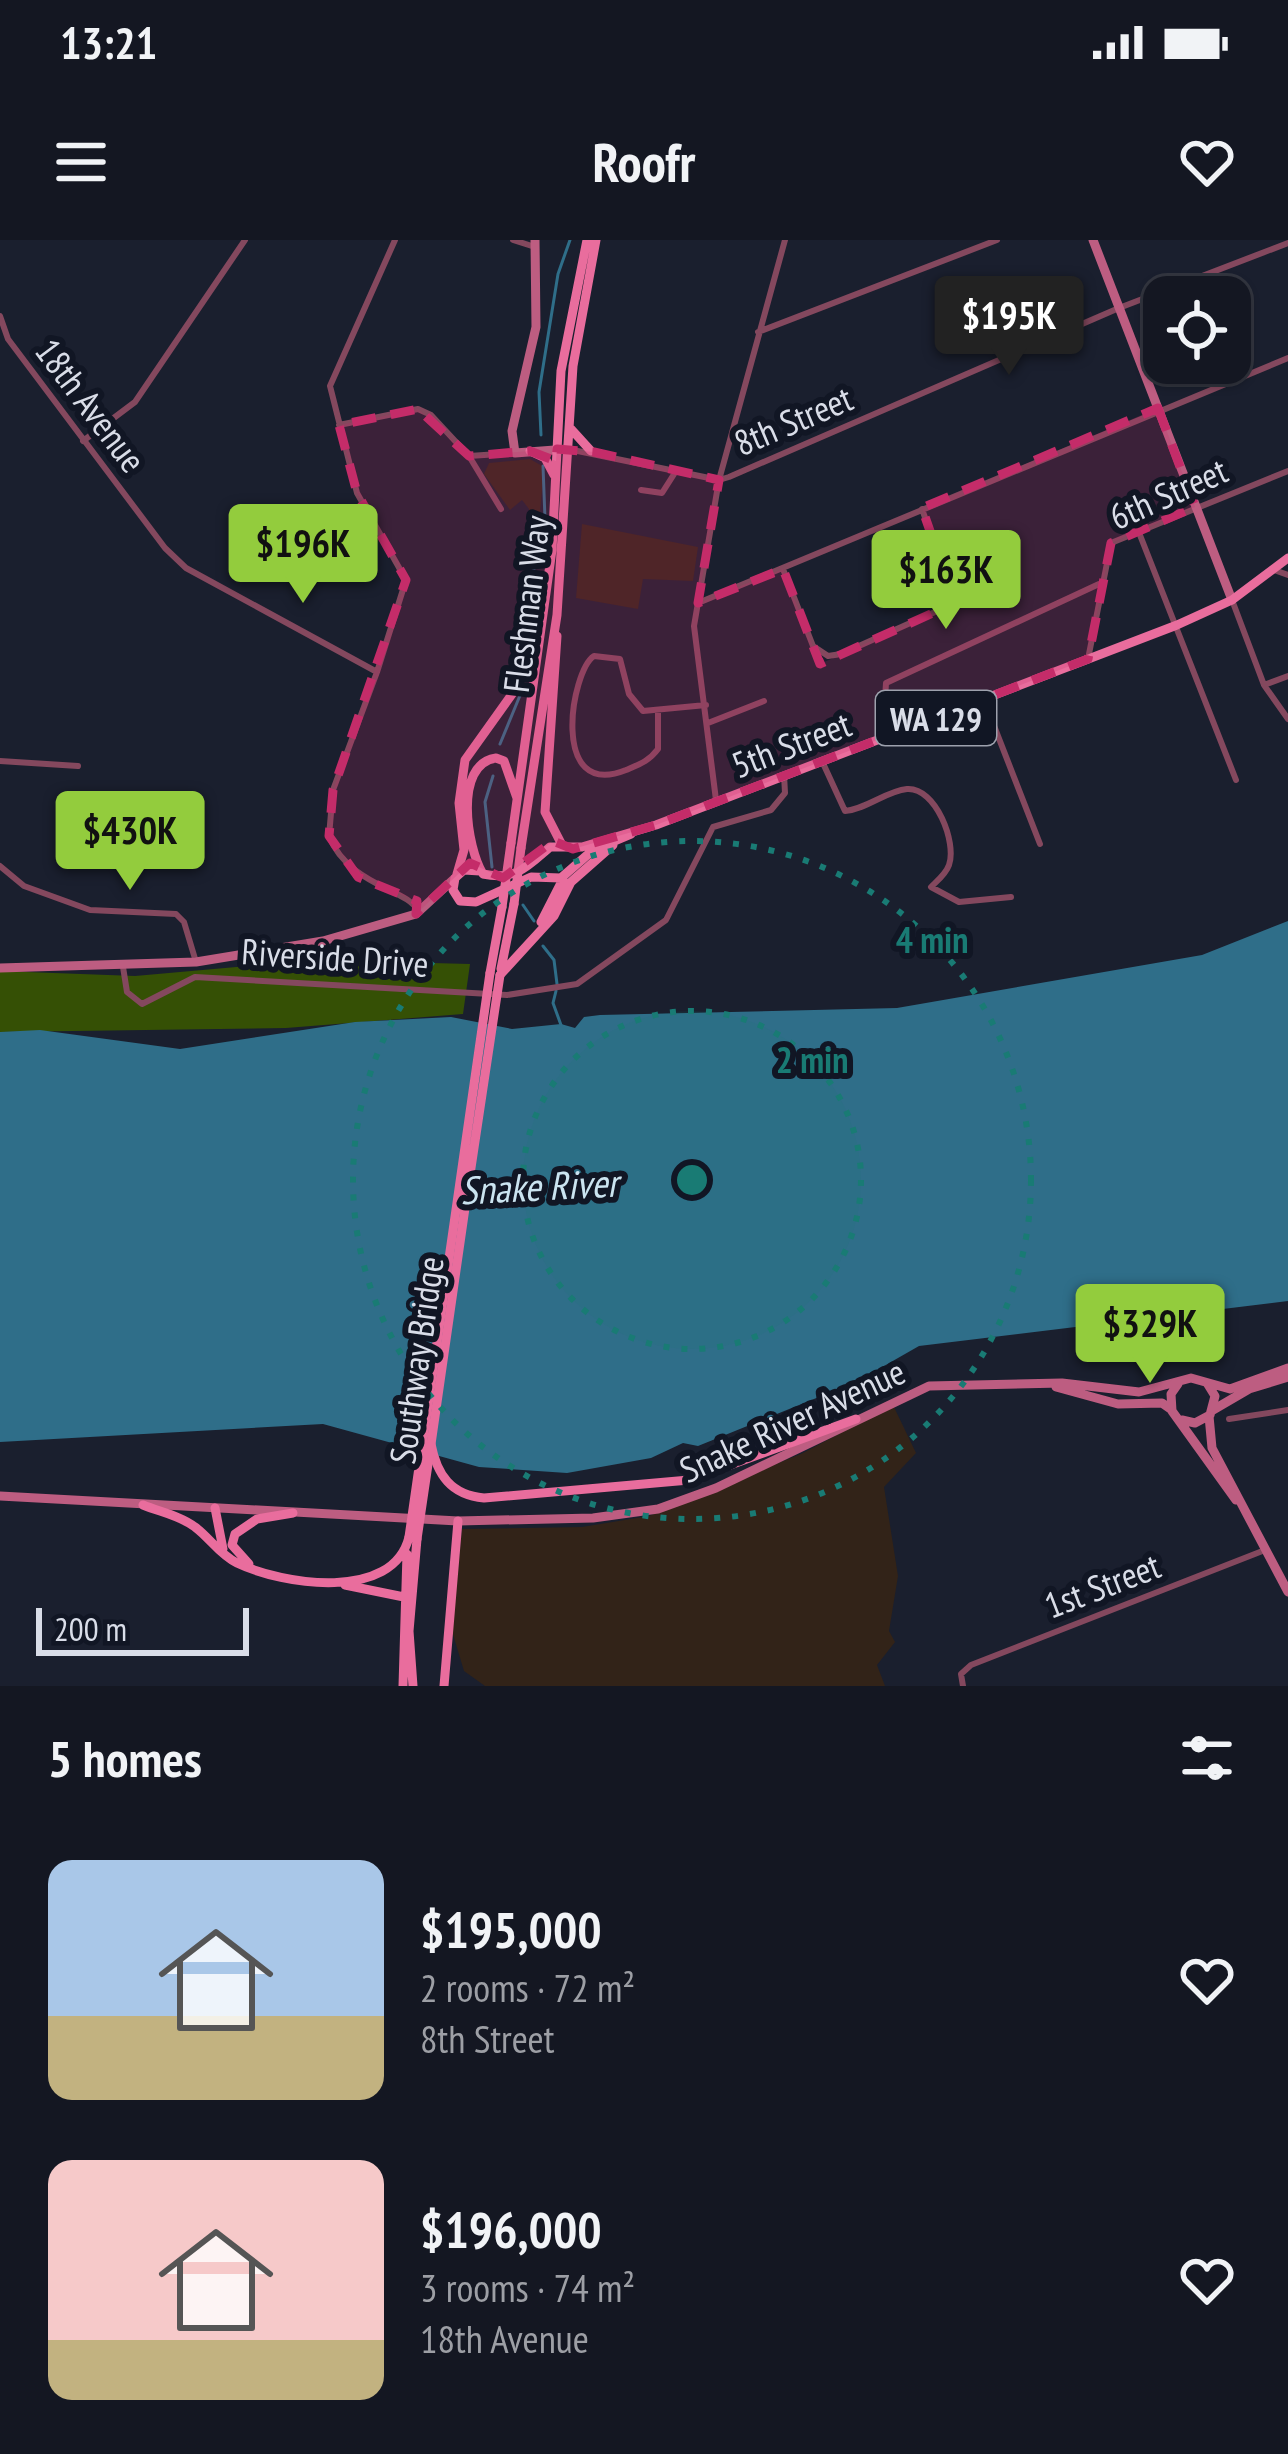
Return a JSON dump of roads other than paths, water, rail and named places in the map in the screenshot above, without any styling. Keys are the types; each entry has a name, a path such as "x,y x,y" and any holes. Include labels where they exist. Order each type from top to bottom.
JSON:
{"main road":[{"name":"Fleshman Way","path":"495,974 502,908 557,615 560,371 587,240"},
{"name":"Fleshman Way","path":"495,974 514,904 517,798 556,481 596,240"},
{"path":"1093,240 1232,600"},
{"path":"535,243 536,327 512,431 515,453 562,449"},
{"path":"569,424 591,452"},
{"path":"530,452 549,462 556,481"},
{"name":"WA 129","path":"1232,600 1288,558"},
{"name":"5th Street","path":"482,873 514,874 547,849 636,832 1232,600"},
{"path":"536,932 568,873 565,849 545,812 557,615"},
{"path":"460,901 453,890 464,850 459,802 465,760 515,690 542,623"},
{"path":"480,901 487,890 470,838 472,774 478,764 496,758 504,761 517,798"},
{"name":"5th Street","path":"568,873 593,850 636,832"},
{"path":"495,974 554,916 571,882 619,842"},
{"path":"0,968 196,962 323,941 416,914 435,902 456,876 468,869 482,873"},
{"path":"435,902 480,901 522,879 568,873"},
{"name":"Southway Bridge","path":"413,1538 431,1444 495,974"},
{"name":"Southway Bridge","path":"413,1538 495,974"},
{"path":"1246,1514 1175,1414 1171,1394 1182,1380 1230,1389 1288,1368"},
{"path":"1175,1414 1195,1423 1249,1389 1288,1377"},
{"name":"Snake River Avenue","path":"0,1496 458,1521 569,1520 658,1509 716,1488 929,1386 1033,1384 1139,1392 1182,1380"},
{"path":"1207,1383 1215,1396 1212,1448 1288,1592"},
{"name":"Snake River Avenue","path":"1033,1384 1118,1404 1162,1403 1175,1414"},
{"path":"431,1444 444,1480 470,1497 578,1491 689,1480 856,1419"},
{"path":"143,1505 191,1523 233,1561 258,1570 404,1597"},
{"path":"215,1508 220,1545 233,1561"},
{"path":"258,1570 237,1552 232,1537 257,1519 293,1513"},
{"path":"443,1686 458,1521"},
{"path":"340,1583 387,1573 413,1538"},
{"path":"412,1686 413,1538"},
{"path":"403,1686 401,1623 413,1538"},
{"path":"404,1597 414,1587"},
{"path":"381,1594 401,1623"}],"street":[{"path":"83,441 135,402 245,240"},
{"path":"395,240 330,386 358,493 406,580 333,790 329,836 358,877 411,899 416,914"},
{"path":"513,240 535,243"},
{"path":"716,800 694,626 719,480 784,240"},
{"path":"758,332 998,240"},
{"name":"8th Street","path":"719,480 1119,308 1288,243"},
{"name":"18th Avenue","path":"0,316 8,339 83,441 186,568 377,672"},
{"path":"698,603 1158,408 1288,358"},
{"path":"339,425 418,409 431,415 469,456 501,509"},
{"path":"562,449 719,480"},
{"path":"469,456 515,453"},
{"path":"641,490 662,493 676,471"},
{"name":"6th Street","path":"1088,659 1099,584 1111,543 1288,471"},
{"path":"783,569 813,646 828,656 841,654 955,603 922,508"},
{"path":"1138,530 1236,780"},
{"path":"1274,570 1288,575"},
{"path":"898,732 885,699 886,683 1099,584"},
{"path":"1232,600 1264,685 1288,718"},
{"path":"658,713 658,749 648,761 606,776 586,770 577,760 573,743 582,670 588,659 600,655 620,658 632,701 643,711 706,705"},
{"path":"1264,685 1288,676"},
{"path":"984,700 1040,844"},
{"path":"708,723 764,701"},
{"path":"0,761 78,766"},
{"path":"822,761 845,811 906,789 926,796 943,822 950,855 944,873 931,887 959,902 1011,897"},
{"name":"Riverside Drive","path":"121,967 124,987 142,1004 194,976 507,995 577,984 666,920 713,827 770,810 785,793 784,775"},
{"path":"0,866 24,886 90,910 176,914 184,922 196,962"},
{"path":"1229,1419 1288,1410"},
{"name":"1st Street","path":"963,1686 962,1674 971,1665 1265,1550"}],"water":[{"name":"Snake River","path":"1288,921 1288,1301 919,1346 856,1382 698,1446 683,1443 651,1458 567,1473 479,1467 323,1424 0,1442 0,1032 40,1030 180,1049 355,1022 451,1017 512,1029 561,1024 575,1028 584,1017 600,1015 897,1008 1202,955"}],"waterway":[{"path":"541,435 539,392 558,274 570,240"},
{"path":"518,641 545,519 543,466"},
{"path":"500,744 521,693"},
{"path":"492,867 485,802 493,776"},
{"path":"523,905 534,921"},
{"path":"543,946 554,960 557,984"},
{"path":"556,991 553,1003 561,1025"}]}
